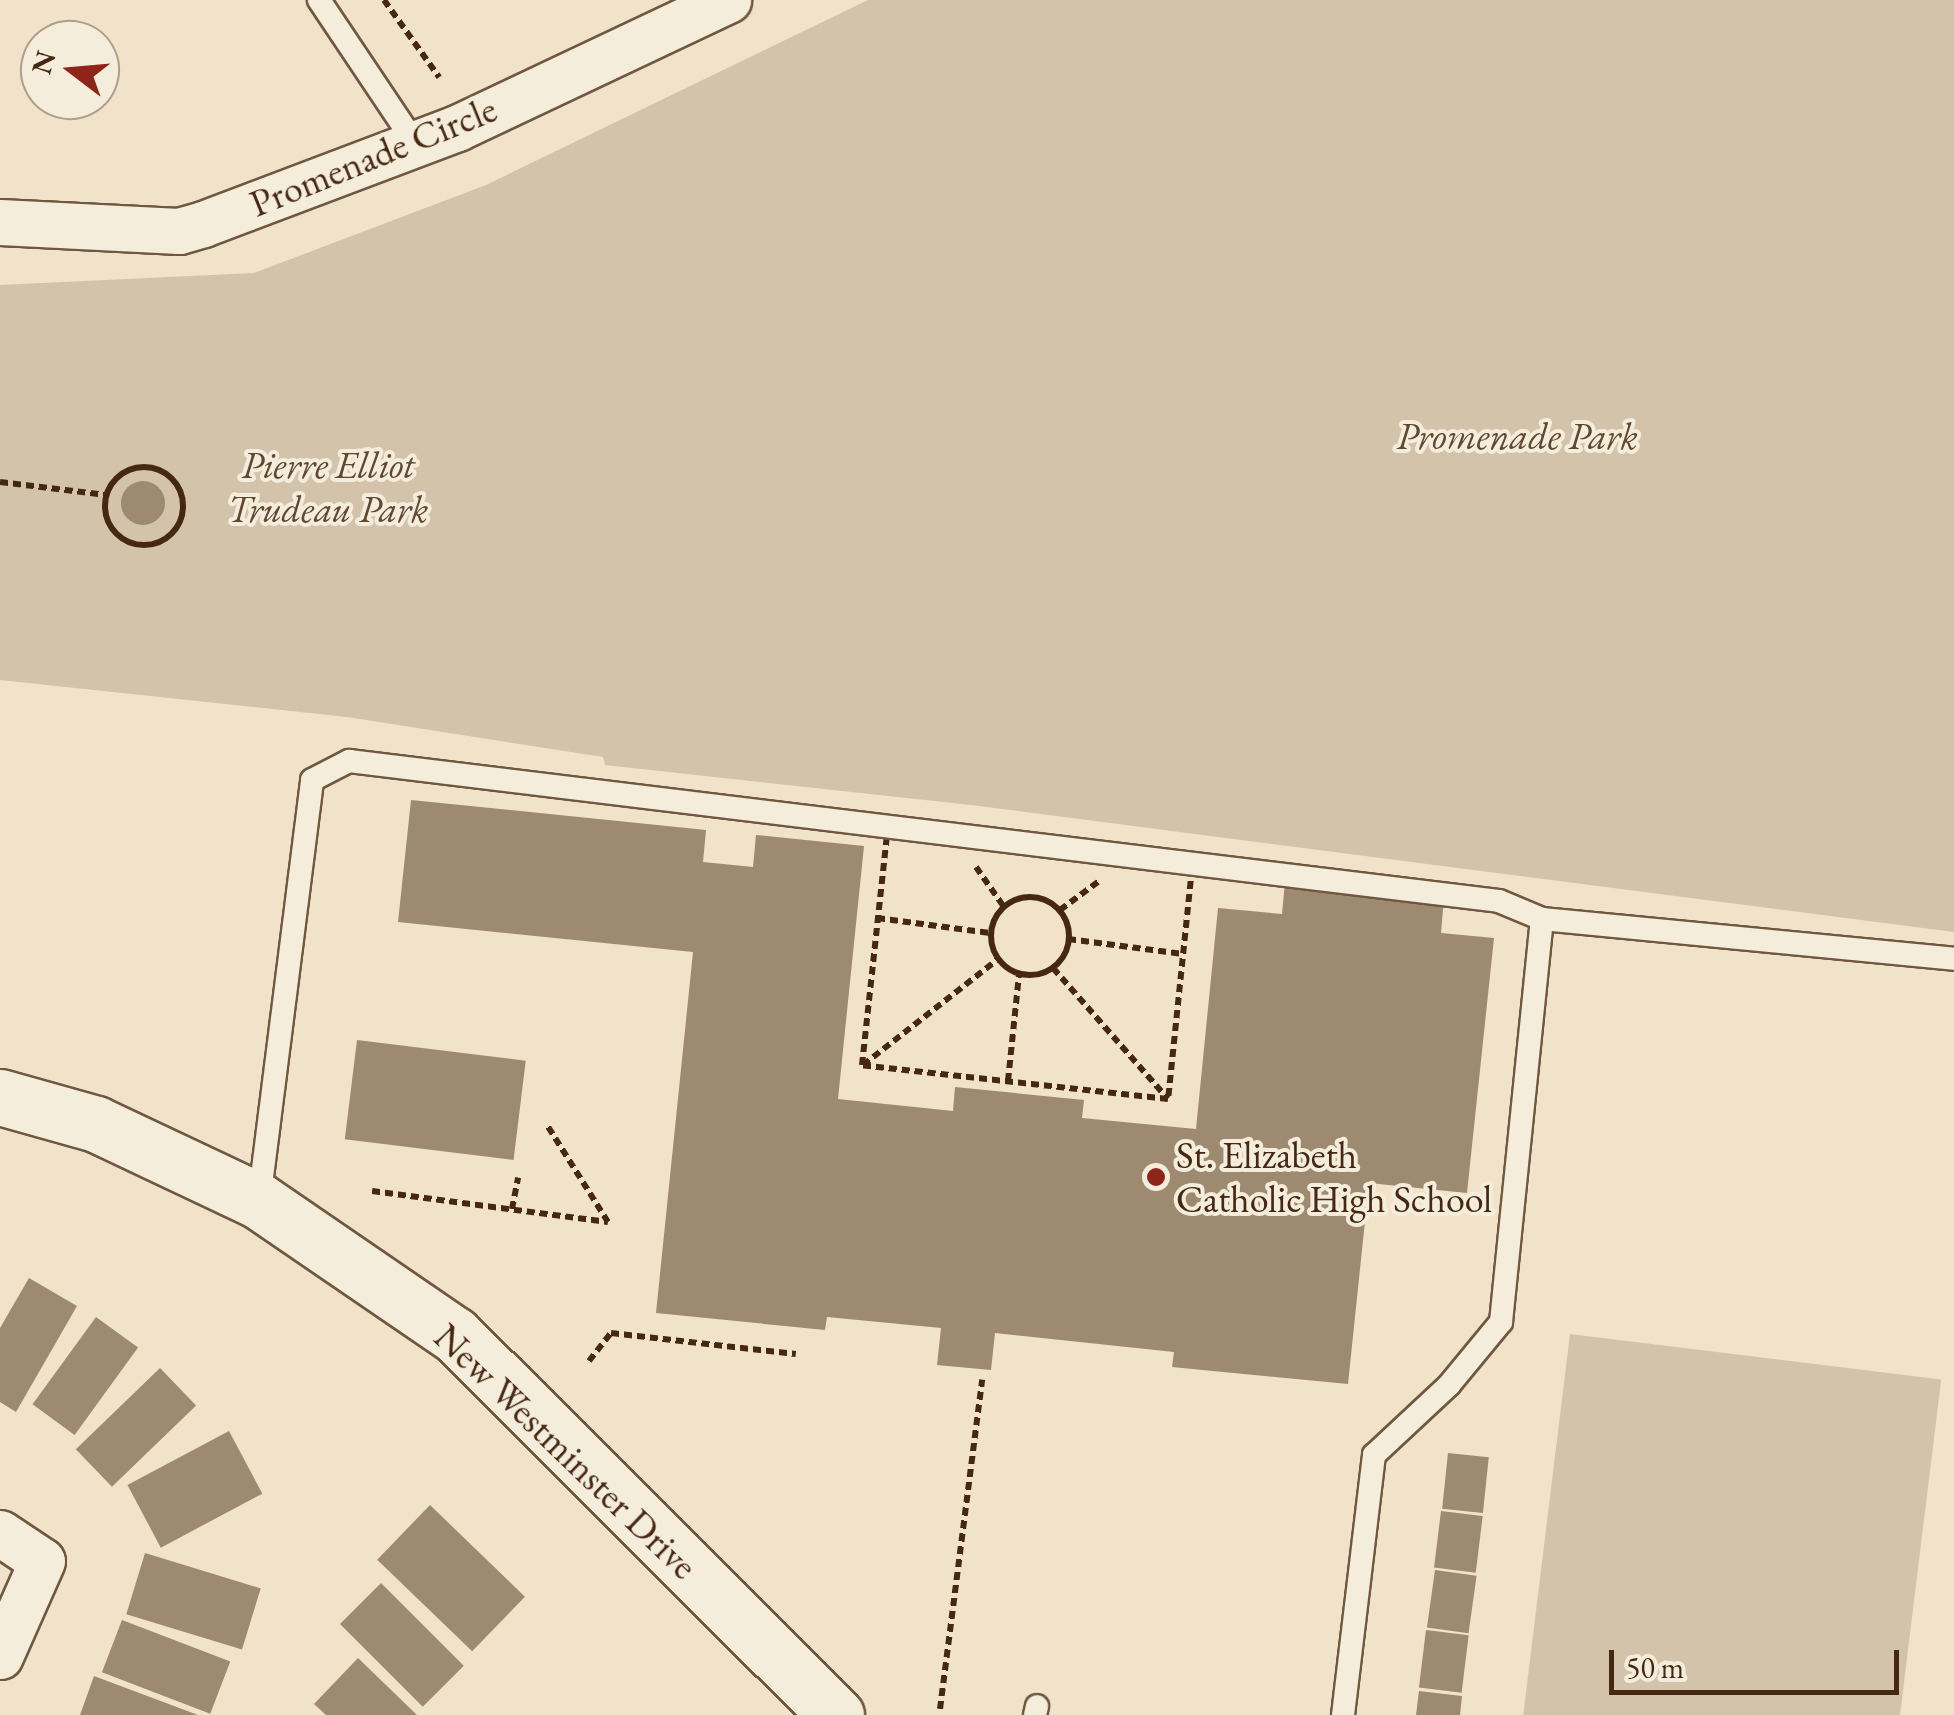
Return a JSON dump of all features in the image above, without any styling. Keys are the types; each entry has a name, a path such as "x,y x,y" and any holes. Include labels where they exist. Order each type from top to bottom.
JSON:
{"street":[{"name":"Promenade Circle","path":"0,222 179,231 457,128 728,0"},
{"name":"New Westminster Drive","path":"0,1096 96,1124 259,1201 454,1335 836,1715"},
{"path":"0,1534 42,1561 0,1656"}],"lane":[{"path":"319,0 414,142"},
{"path":"259,1201 312,780 349,761 1499,902 1542,919 1954,959"},
{"path":"1343,1715 1374,1455 1449,1384 1501,1322 1542,919"}],"path":[{"path":"384,0 439,77"},
{"path":"154,468 178,487 181,517 162,541 133,544 109,526 106,496 124,472 154,468"},
{"path":"0,482 106,496"},
{"path":"862,1066 887,834 1192,868 1168,1099"},
{"path":"958,842 1004,906"},
{"path":"1041,897 1064,916 1068,938 1053,968 1019,974 998,959 990,933 1004,906 1041,897"},
{"path":"877,918 990,933"},
{"path":"1068,938 1183,954"},
{"path":"862,1066 998,959"},
{"path":"1053,968 1168,1099"},
{"path":"1008,1081 1019,974"},
{"path":"862,1066 1168,1099"},
{"path":"372,1191 608,1222 547,1125"},
{"path":"512,1209 518,1178"},
{"path":"589,1361 611,1333 796,1354"},
{"path":"940,1709 982,1380"}],"green space":[{"name":"Promenade Park","path":"868,0 1954,0 1954,932 971,805 605,765 603,757 347,717 0,680 0,285 254,273 486,185"},
{"path":"1570,1334 1941,1380 1900,1715 1523,1715"}],"building":[{"path":"143,481 159,487 165,503 159,519 143,525 127,519 121,503 127,487"},
{"path":"411,800 706,830 703,862 753,867 756,835 864,846 838,1099 953,1111 955,1087 1084,1100 1082,1118 1196,1129 1218,908 1282,914 1285,882 1444,898 1441,933 1494,938 1467,1193 1369,1183 1348,1384 1172,1367 1174,1352 995,1333 991,1370 937,1365 941,1328 827,1317 825,1330 656,1313 693,952 398,922"},
{"path":"357,1040 526,1061 514,1160 345,1139"},
{"path":"29,1278 77,1306 16,1412 0,1402 0,1328"},
{"path":"96,1317 138,1348 75,1435 33,1404"},
{"path":"160,1368 196,1405 112,1487 76,1449"},
{"path":"229,1431 262,1494 161,1548 127,1485"},
{"path":"1448,1453 1489,1457 1483,1513 1442,1509"},
{"path":"430,1505 525,1597 472,1651 377,1560"},
{"path":"1441,1511 1483,1516 1476,1573 1434,1568"},
{"path":"145,1553 261,1588 242,1650 126,1614"},
{"path":"1435,1570 1477,1576 1469,1633 1427,1627"},
{"path":"381,1583 464,1666 423,1707 340,1624"},
{"path":"122,1620 230,1662 210,1714 102,1672"},
{"path":"1426,1630 1469,1635 1462,1693 1419,1688"},
{"path":"358,1658 417,1715 326,1715 314,1704"},
{"path":"94,1676 198,1715 80,1715"},
{"path":"1419,1691 1462,1696 1460,1715 1416,1715"}],"place":[{"name":"St. Elizabeth Catholic High School","path":"1156,1177"}],"park label":[{"name":"Pierre Elliot Trudeau Park","path":"328,487"}]}
